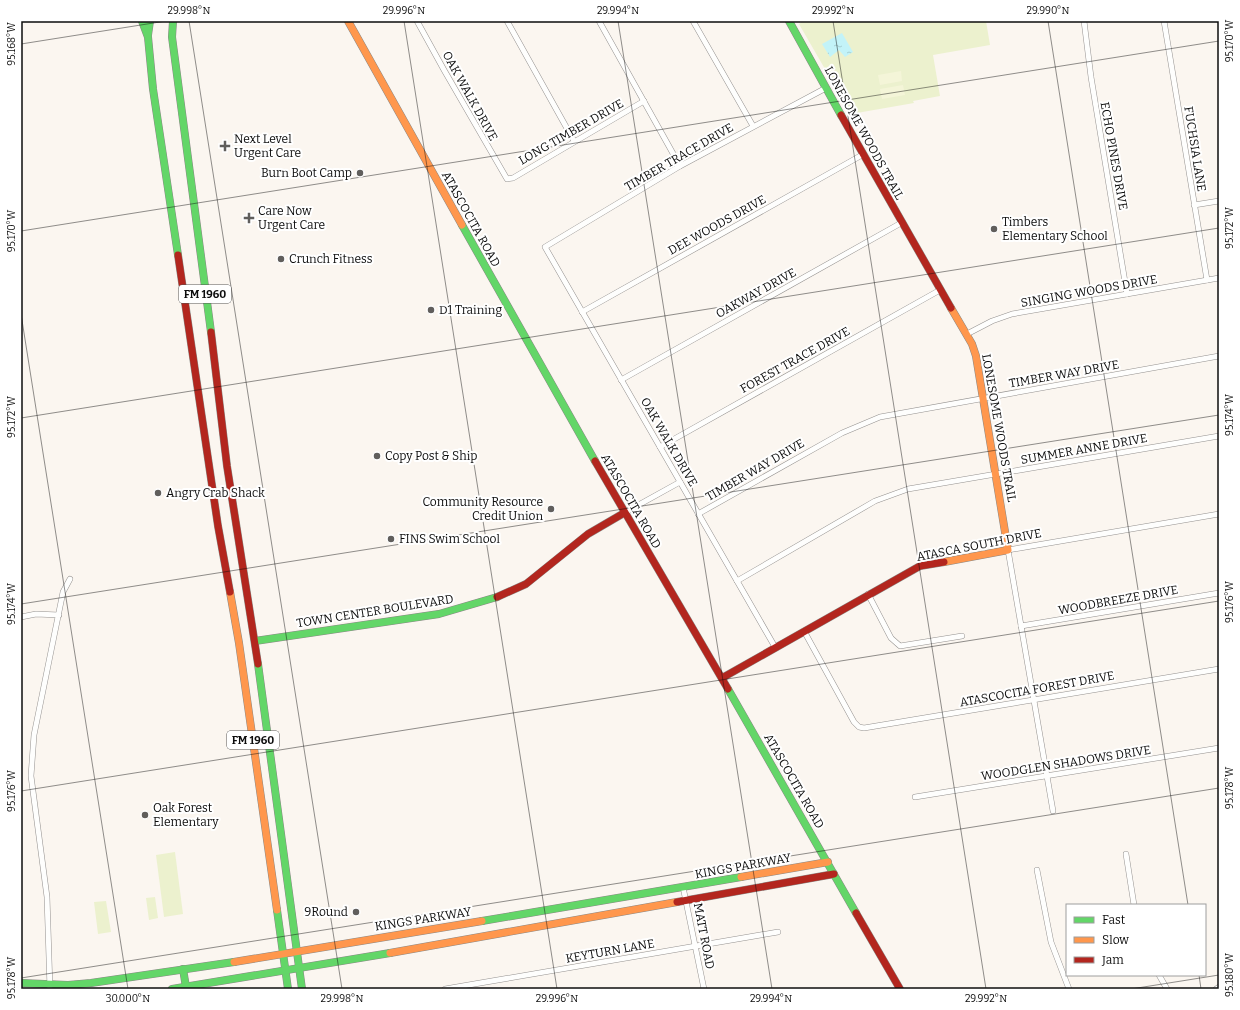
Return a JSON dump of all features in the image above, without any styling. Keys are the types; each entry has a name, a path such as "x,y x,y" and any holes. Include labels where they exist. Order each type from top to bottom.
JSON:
{"main road":[{"name":"FM 1960","path":"142,21 148,38 153,89 170,210 185,295 218,526 239,643 288,989"},
{"path":"148,38 150,21"},
{"path":"168,21 172,37"},
{"name":"FM 1960","path":"173,21 172,37 192,179 227,466 255,641 302,989"},
{"name":"ATASCOCITA ROAD","path":"348,21 624,513 722,678 900,989"},
{"name":"LONESOME WOODS TRAIL","path":"789,21 862,155 967,334 976,356 1008,550"},
{"name":"TOWN CENTER BOULEVARD","path":"255,641 439,614 495,598 530,581 588,534 624,513"},
{"name":"ATASCA SOUTH DRIVE","path":"722,678 868,594 920,566 1008,550"},
{"name":"KINGS PARKWAY","path":"21,983 50,986 91,983 283,955 683,888 828,862"},
{"name":"KINGS PARKWAY","path":"172,989 452,943 834,874"},
{"path":"183,969 186,987"}],"street":[{"name":"OAK WALK DRIVE","path":"417,21 507,179"},
{"path":"507,21 574,141"},
{"path":"599,21 680,166"},
{"path":"693,21 753,126"},
{"name":"ECHO PINES DRIVE","path":"1084,21 1091,77 1127,294"},
{"name":"FUCHSIA LANE","path":"1164,21 1207,280"},
{"name":"TIMBER TRACE DRIVE","path":"545,247 680,166 826,88"},
{"name":"LONG TIMBER DRIVE","path":"507,179 513,178 644,101"},
{"name":"DEE WOODS DRIVE","path":"582,312 862,155"},
{"path":"1194,205 1219,201"},
{"name":"OAKWAY DRIVE","path":"621,380 901,223"},
{"name":"OAK WALK DRIVE","path":"545,247 775,647"},
{"name":"SINGING WOODS DRIVE","path":"967,334 1005,316 1219,278"},
{"name":"FOREST TRACE DRIVE","path":"660,447 940,290"},
{"name":"TIMBER WAY DRIVE","path":"698,514 855,426 880,417 1219,356"},
{"name":"SUMMER ANNE DRIVE","path":"737,581 887,496 908,489 1219,436"},
{"name":"TOWN CENTER BOULEVARD","path":"624,513 680,482"},
{"name":"ATASCA SOUTH DRIVE","path":"1008,550 1219,514"},
{"name":"LONESOME WOODS TRAIL","path":"1008,550 1053,811"},
{"path":"50,986 47,897 31,776 34,735 63,592 70,579"},
{"name":"WOODBREEZE DRIVE","path":"1021,626 1219,593"},
{"path":"868,594 891,638 900,646 962,636"},
{"path":"21,616 36,614 59,615"},
{"name":"ATASCOCITA FOREST DRIVE","path":"804,631 854,722 859,727 876,727 1219,668"},
{"name":"WOODGLEN SHADOWS DRIVE","path":"915,798 1219,748"},
{"path":"1126,854 1134,904"},
{"path":"1037,870 1050,938 1060,969 1069,989"},
{"name":"MATT ROAD","path":"683,888 687,900 704,989"},
{"name":"KEYTURN LANE","path":"445,989 778,932"},
{"path":"1160,976 1168,989"}],"green space":[{"path":"803,21 986,21 990,45 933,55 940,96 913,101 914,103 851,114 799,24"},
{"path":"901,71 902,81 880,85 878,75"},
{"path":"903,85 905,95 882,99 880,89"},
{"path":"175,852 183,914 164,917 156,855"},
{"path":"155,897 158,918 149,920 146,898"},
{"path":"106,901 111,932 98,934 94,902"}],"water":[{"path":"842,33 853,52 845,57 839,50 830,57 822,44"}],"traffic: fast":[{"path":"142,21 148,37 153,89 178,255"},
{"path":"148,35 150,21"},
{"path":"173,21 172,37 211,332"},
{"path":"789,21 841,115"},
{"path":"462,225 595,461"},
{"path":"255,641 439,614 497,597"},
{"path":"258,664 302,989"},
{"path":"728,689 856,913"},
{"path":"482,921 741,877"},
{"path":"277,910 288,989"},
{"path":"172,989 390,953"},
{"path":"21,983 68,985 91,983 234,962"},
{"path":"183,969 186,987"}],"traffic: slow":[{"path":"348,21 462,225"},
{"path":"944,562 1008,550 976,356 972,344 951,308"},
{"path":"230,592 239,643 277,910"},
{"path":"741,877 828,862"},
{"path":"390,953 677,902"},
{"path":"234,962 482,921"}],"traffic: jam":[{"path":"841,115 951,308"},
{"path":"178,255 218,526 230,592"},
{"path":"211,332 227,466 258,664"},
{"path":"595,461 728,689"},
{"path":"497,597 526,584 588,534 624,513"},
{"path":"722,678 920,566 944,562"},
{"path":"677,902 834,874"},
{"path":"856,913 900,989"}],"place":[{"name":"Next Level Urgent Care","path":"225,146"},
{"name":"Burn Boot Camp","path":"360,173"},
{"name":"Care Now Urgent Care","path":"249,218"},
{"name":"Timbers Elementary School","path":"994,229"},
{"name":"Crunch Fitness","path":"281,259"},
{"name":"D1 Training","path":"431,310"},
{"name":"Copy Post & Ship","path":"377,456"},
{"name":"Angry Crab Shack","path":"158,493"},
{"name":"Community Resource Credit Union","path":"551,509"},
{"name":"FINS Swim School","path":"391,539"},
{"name":"Oak Forest Elementary","path":"145,815"},
{"name":"9Round","path":"356,912"}]}
